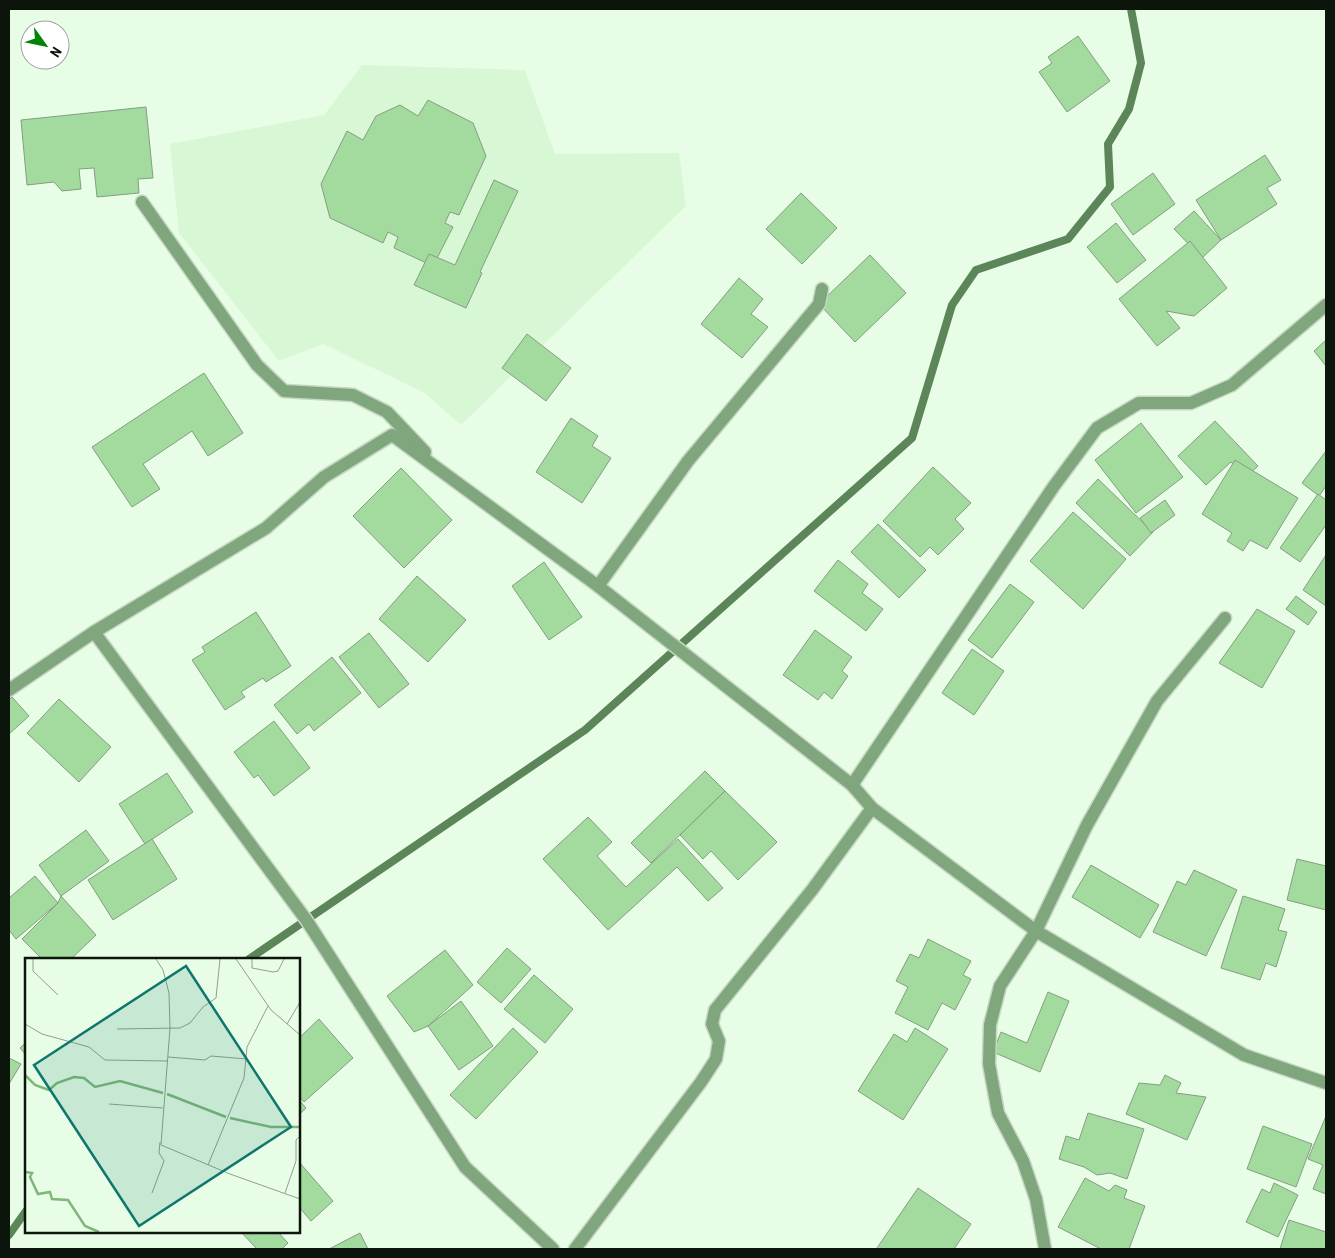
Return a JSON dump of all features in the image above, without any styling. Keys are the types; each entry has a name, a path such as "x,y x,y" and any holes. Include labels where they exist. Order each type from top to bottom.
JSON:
{"street":[{"path":"142,202 257,365 284,391 353,395 387,412 444,472"},
{"path":"598,586 688,461 819,304 822,289"},
{"path":"852,784 1054,486 1097,428 1139,403 1191,403 1232,385 1326,305"},
{"path":"9,690 94,632 266,528 324,477 392,435 598,586 852,784 872,808 1036,931 1244,1055 1326,1083"},
{"path":"1045,1249 1036,1199 1023,1161 998,1112 989,1064 990,1025 1000,986 1036,931 1087,825 1157,701 1225,618"},
{"path":"94,632 307,921 465,1167 553,1249"},
{"path":"576,1249 701,1082 716,1058 719,1041 712,1024 715,1010 812,890 872,808"}],"shaded area":[{"path":"362,65 525,70 555,154 679,153 686,206 461,425 423,392 323,344 279,361 179,233 170,144 324,115"}],"building":[{"path":"1078,36 1110,81 1067,112 1039,72 1052,63 1048,57"},
{"path":"428,100 473,123 486,156 459,215 450,212 445,223 453,227 433,266 394,248 398,237 388,232 383,243 330,218 321,184 347,131 363,140 376,116 400,105 418,116"},
{"path":"146,107 153,178 138,179 139,193 97,197 94,168 79,169 81,189 62,191 54,182 27,185 21,120"},
{"path":"1265,155 1281,180 1267,188 1277,204 1221,240 1196,200"},
{"path":"1153,173 1175,204 1133,235 1111,204"},
{"path":"494,180 518,191 480,272 482,273 466,308 414,285 429,254 455,265"},
{"path":"801,193 837,228 802,264 766,229"},
{"path":"1194,211 1221,240 1202,258 1174,229"},
{"path":"1116,223 1146,260 1117,283 1087,247"},
{"path":"1190,241 1227,288 1194,316 1166,311 1180,328 1157,346 1119,299"},
{"path":"870,255 906,293 855,342 819,304"},
{"path":"739,278 763,299 751,314 768,327 742,358 701,324"},
{"path":"527,334 571,368 546,401 502,368"},
{"path":"1326,340 1326,366 1314,351"},
{"path":"204,373 243,433 208,456 192,431 143,464 160,489 132,507 92,447"},
{"path":"571,418 598,436 592,446 611,458 582,503 536,472"},
{"path":"1215,421 1258,466 1246,477 1231,462 1206,485 1178,456"},
{"path":"1141,423 1183,477 1136,513 1095,460"},
{"path":"1326,451 1326,486 1319,496 1302,483"},
{"path":"1235,460 1298,498 1267,549 1250,540 1243,551 1227,541 1232,533 1202,514"},
{"path":"933,467 971,503 955,519 964,529 938,555 930,547 920,557 883,521"},
{"path":"401,468 452,520 404,568 353,516"},
{"path":"1098,479 1153,532 1130,556 1076,503"},
{"path":"1318,494 1326,500 1326,525 1300,562 1280,548"},
{"path":"1165,500 1175,515 1151,533 1140,518"},
{"path":"1073,512 1126,559 1083,609 1030,561"},
{"path":"878,524 926,570 899,598 851,552"},
{"path":"1326,555 1326,606 1303,590"},
{"path":"838,560 868,584 862,593 883,609 866,631 814,591"},
{"path":"544,562 582,617 549,640 512,586"},
{"path":"417,576 466,620 428,662 379,619"},
{"path":"1010,584 1034,602 992,658 968,640"},
{"path":"1296,596 1317,612 1308,625 1286,609"},
{"path":"1257,609 1295,631 1262,688 1219,663"},
{"path":"256,612 291,666 266,682 263,678 241,692 245,697 225,710 192,660 205,652 202,647"},
{"path":"815,630 852,657 842,671 848,676 832,699 824,692 818,700 783,675"},
{"path":"369,633 409,684 379,708 339,657"},
{"path":"972,649 1004,671 974,715 942,693"},
{"path":"332,657 361,693 314,731 309,724 297,734 274,705"},
{"path":"12,697 29,716 9,734 9,700"},
{"path":"59,699 111,747 79,782 27,733"},
{"path":"274,721 310,768 274,796 258,775 254,778 234,752"},
{"path":"705,771 725,791 651,863 631,843"},
{"path":"167,773 193,812 145,844 119,804"},
{"path":"725,791 777,842 738,880 711,851 703,859 680,835"},
{"path":"588,817 612,842 597,856 626,887 678,839 723,888 708,901 677,867 608,930 543,859"},
{"path":"86,830 109,861 61,896 39,865"},
{"path":"152,839 177,879 113,920 88,880"},
{"path":"1297,859 1326,866 1326,910 1287,900"},
{"path":"1091,865 1159,905 1140,938 1072,897"},
{"path":"1194,870 1237,890 1206,956 1153,932 1177,881 1186,885"},
{"path":"35,876 58,903 16,939 9,930 9,898"},
{"path":"61,896 96,935 72,958 41,958 22,939 58,903"},
{"path":"1243,896 1285,909 1278,930 1287,932 1276,967 1266,963 1260,980 1221,968"},
{"path":"928,939 971,961 963,975 971,979 955,1010 942,1003 928,1030 895,1013 908,987 896,981 910,954 919,958"},
{"path":"507,948 531,969 501,1003 477,982"},
{"path":"445,950 473,985 428,1026 414,1032 387,996"},
{"path":"534,975 573,1009 545,1043 504,1009"},
{"path":"1048,992 1069,1001 1040,1072 993,1052 1001,1032 1027,1043"},
{"path":"461,1001 493,1046 459,1070 428,1026"},
{"path":"319,1019 353,1058 304,1102 300,1097 300,1037"},
{"path":"513,1028 538,1052 476,1119 450,1095"},
{"path":"915,1028 948,1049 903,1120 858,1091 894,1034 907,1042"},
{"path":"25,1043 25,1054 20,1048"},
{"path":"9,1058 21,1064 9,1084"},
{"path":"1165,1075 1181,1083 1176,1093 1206,1097 1187,1140 1126,1114 1139,1083 1160,1085"},
{"path":"300,1101 306,1108 300,1114"},
{"path":"1088,1113 1144,1129 1127,1179 1110,1173 1097,1175 1084,1167 1059,1159 1066,1136 1079,1140"},
{"path":"1326,1116 1326,1194 1313,1189 1323,1165 1308,1159"},
{"path":"1263,1126 1312,1144 1296,1187 1247,1169"},
{"path":"300,1163 333,1201 311,1221 300,1208"},
{"path":"1085,1178 1109,1191 1115,1185 1127,1190 1124,1198 1145,1206 1129,1249 1101,1249 1058,1227"},
{"path":"1274,1183 1298,1195 1278,1237 1246,1222 1262,1189 1270,1193"},
{"path":"918,1188 971,1224 954,1249 878,1249 877,1248"},
{"path":"1289,1220 1326,1232 1326,1249 1280,1249"},
{"path":"242,1233 279,1233 288,1243 282,1249 257,1249"},
{"path":"360,1233 368,1249 329,1249"}],"waterway":[{"path":"250,958 585,730 912,438 952,305 976,270 1068,239 1110,187 1108,144 1129,109 1141,63 1131,9"},
{"path":"9,1235 25,1212"}]}
